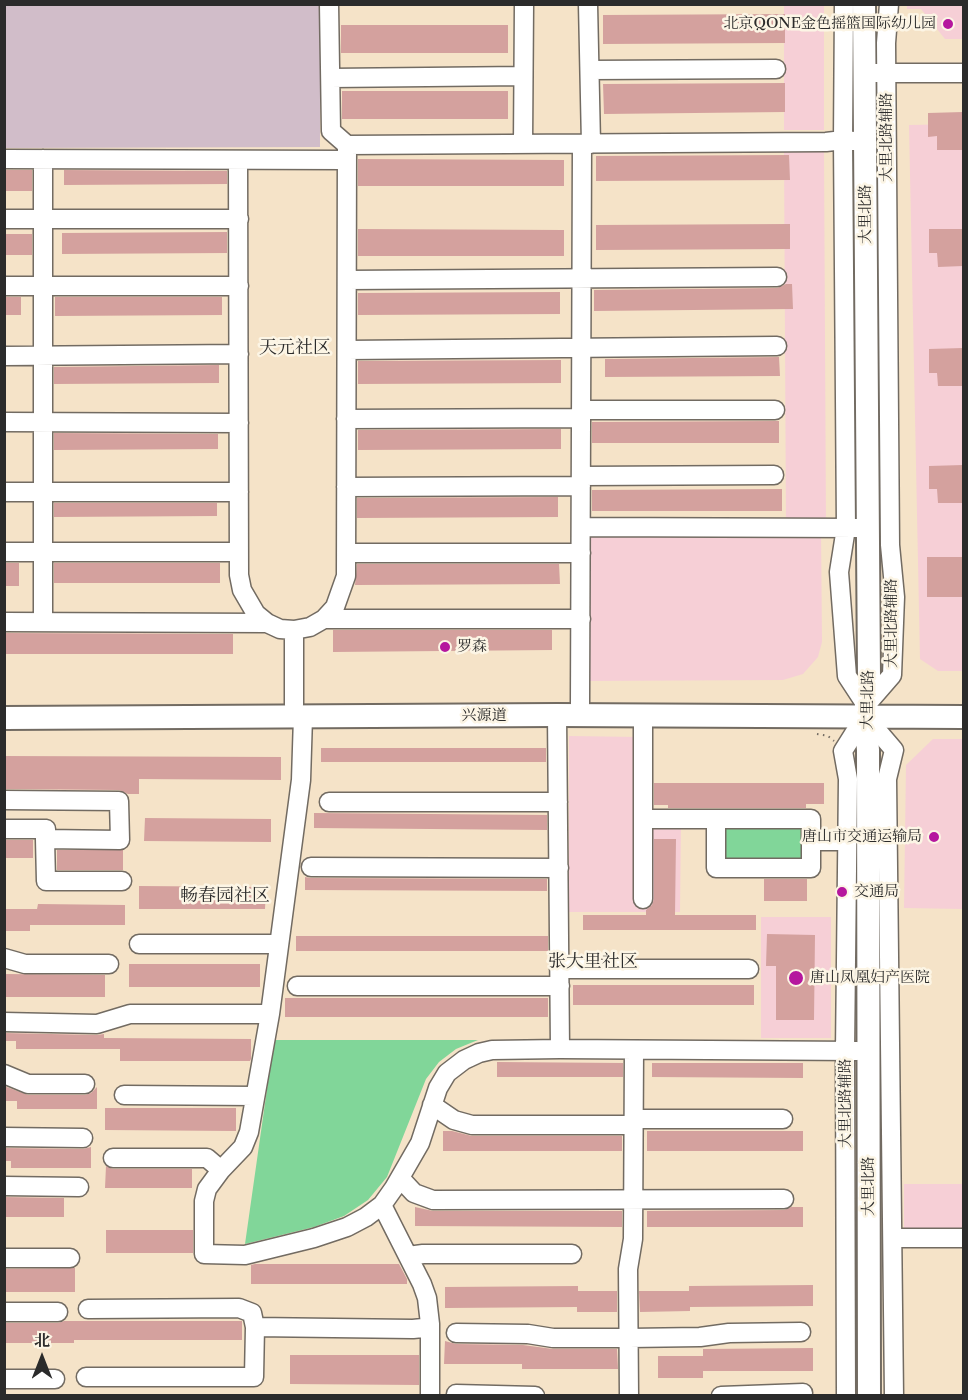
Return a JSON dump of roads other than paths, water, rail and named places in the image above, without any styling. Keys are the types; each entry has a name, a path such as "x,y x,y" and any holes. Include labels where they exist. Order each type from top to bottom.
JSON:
{"main road":[{"name":"大里北路","path":"864,4 876,73 865,142 856,528 869,676 866,711 869,1395"},
{"name":"兴源道","path":"4,718 580,704 866,711 963,717"},
{"name":"兴源道","path":"4,706 643,715 866,711 963,705"}],"street":[{"path":"238,160 238,575 242,590 256,614 267,623 294,630 310,627 324,619 335,607 346,576 347,152 331,131 330,4"},
{"path":"523,144 524,4"},
{"path":"580,704 582,279 590,70 588,4"},
{"path":"581,526 856,528 843,140 844,4"},
{"name":"大里北路辅路","path":"846,1395 848,779 843,751 866,711 892,675 895,608 890,546 876,73 886,43 889,4"},
{"path":"590,70 776,69"},
{"path":"876,73 963,73"},
{"path":"330,78 523,76"},
{"path":"4,159 238,160 347,152 523,144 843,140 865,142"},
{"path":"43,159 43,622"},
{"path":"4,219 238,219"},
{"path":"347,280 777,276"},
{"path":"4,286 238,286"},
{"path":"347,350 777,346"},
{"path":"4,356 238,354"},
{"path":"346,419 775,410"},
{"path":"4,422 238,423"},
{"path":"346,487 774,475"},
{"path":"4,492 238,492"},
{"path":"4,552 238,552"},
{"path":"346,554 581,553"},
{"path":"324,619 581,619"},
{"path":"4,622 267,623"},
{"path":"294,630 301,780 270,1014 249,1132 243,1147 207,1189 204,1201 204,1254 245,1255 314,1238 347,1227 366,1217 382,1205 420,1143 438,1088 447,1073 464,1060 492,1050 868,1051"},
{"path":"866,711 894,750 887,779 894,1395"},
{"path":"557,715 560,1049"},
{"path":"643,715 643,899"},
{"path":"4,800 119,801 120,840 45,838"},
{"path":"328,802 558,802"},
{"path":"643,819 716,819 811,819 811,868 716,868 716,819"},
{"path":"4,829 46,829 46,881 122,881"},
{"path":"811,841 848,841"},
{"path":"311,867 559,868"},
{"path":"139,944 279,944"},
{"path":"4,958 25,964 109,964"},
{"path":"297,986 559,978 749,969"},
{"path":"4,1022 97,1024 130,1014 270,1014"},
{"path":"629,1395 628,1269 633,1239 634,1050"},
{"path":"4,1074 28,1084 85,1084"},
{"path":"124,1095 255,1096"},
{"path":"432,1105 454,1120 472,1125 783,1119"},
{"path":"4,1137 83,1138"},
{"path":"113,1158 207,1158 221,1170"},
{"path":"400,1178 414,1193 433,1200 784,1199"},
{"path":"4,1186 79,1187"},
{"path":"382,1205 427,1298 430,1324 430,1395"},
{"path":"893,1238 963,1238"},
{"path":"408,1256 423,1254 572,1254"},
{"path":"4,1258 70,1258"},
{"path":"86,1377 254,1377 255,1327 252,1313 239,1308 88,1309"},
{"path":"4,1312 58,1312"},
{"path":"255,1327 413,1329 423,1328 430,1324"},
{"path":"456,1334 629,1338 801,1332"},
{"path":"4,1378 55,1379"},
{"path":"721,1395 803,1393"},
{"path":"456,1394 535,1395"}],"place":[{"name":"北京QONE金色摇篮国际幼儿园","path":"948,24"},
{"name":"罗森","path":"445,647"},
{"name":"唐山市交通运输局","path":"934,837"},
{"name":"交通局","path":"842,892"},
{"name":"唐山凤凰妇产医院","path":"796,978"}],"district":[{"name":"天元社区","path":"295,348"},
{"name":"畅春园社区","path":"225,896"},
{"name":"张大里社区","path":"593,962"}]}
